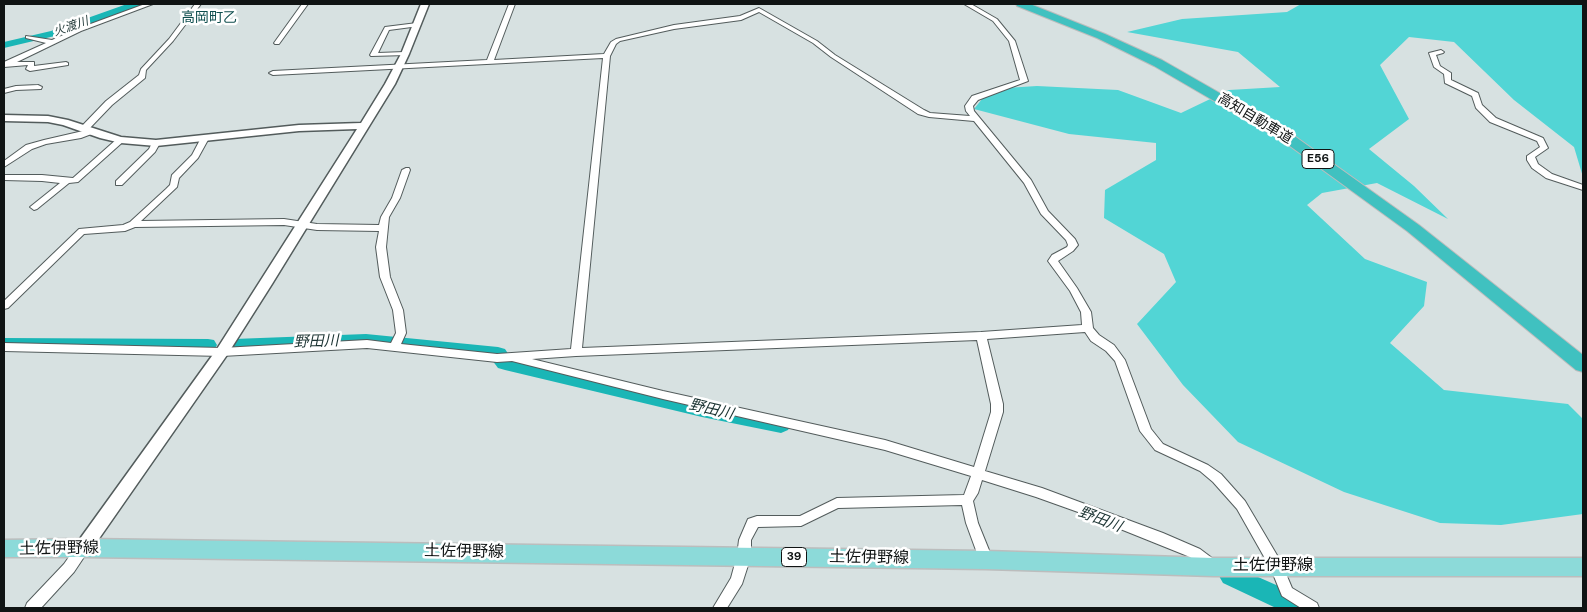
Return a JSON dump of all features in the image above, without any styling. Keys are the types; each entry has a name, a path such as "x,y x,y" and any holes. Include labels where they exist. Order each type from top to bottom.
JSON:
{"highway":[{"name":"高知自動車道","path":"1021,4 1101,36 1158,63 1238,107 1288,138 1412,228 1583,365"}],"main road":[{"name":"土佐伊野線","path":"4,549 83,548 744,556 986,560 1213,567 1583,567"}],"street":[{"path":"5,64 79,30 150,4"},
{"path":"4,165 29,147 44,142 78,136 87,130 109,103 142,76 143,70 171,40 198,4"},
{"path":"277,43 305,4"},
{"path":"32,608 69,568 222,352 364,126 399,66 425,4"},
{"path":"490,60 512,4"},
{"path":"755,13 761,4"},
{"path":"967,4 995,20 1012,41 1024,81 974,98 969,106 974,119 1028,182 1044,212 1070,239 1073,245 1070,249 1055,257 1053,261 1074,290 1086,312 1088,328 1095,338 1110,348 1120,360 1146,431 1159,447 1204,468 1217,478 1241,505 1276,566 1287,592 1312,608"},
{"path":"576,352 607,56 613,43 621,38 674,27 741,18 759,10 814,42 921,112 929,115 974,119"},
{"path":"405,54 373,55 387,28 417,25"},
{"path":"28,36 52,42"},
{"path":"1441,52 1432,53 1437,67 1447,72 1448,82 1475,95 1480,106 1494,120 1540,140 1544,148 1531,156 1531,160 1536,166 1549,176 1583,188"},
{"path":"273,73 490,60 607,56"},
{"path":"5,64 32,63 30,69 66,64"},
{"path":"4,91 16,88 38,87"},
{"path":"4,118 48,119 121,140 156,143 299,128 364,126"},
{"path":"133,224 169,191 174,185 175,177 195,156 205,138"},
{"path":"4,178 75,180 121,140"},
{"path":"119,183 156,143"},
{"path":"397,342 402,333 398,310 384,270 381,247 385,216 396,198 406,170"},
{"path":"34,207 67,181"},
{"path":"4,306 82,231 116,229 133,224 274,222 316,227 383,228"},
{"path":"505,358 576,352 980,336 1088,328"},
{"path":"720,608 737,580 744,556 745,540 753,523 757,521 801,521 837,503 966,500 972,493 977,478 995,420 997,404 980,336"},
{"path":"4,347 222,352 397,342 505,358 663,396 885,445 977,478 1038,492 1158,537 1196,554 1213,567"},
{"path":"966,500 972,524 986,560"}],"shaded area":[{"path":"1301,4 1583,4 1583,177 1574,147 1514,100 1454,42 1409,37 1380,65 1409,119 1369,149 1414,186 1448,219 1377,183 1322,193 1307,205 1365,259 1427,282 1424,306 1390,343 1444,390 1568,404 1583,419 1583,514 1501,525 1440,523 1344,492 1238,442 1183,385 1137,324 1176,282 1164,254 1104,218 1105,190 1156,160 1156,143 1069,134 974,109 990,89 1037,86 1118,90 1181,113 1229,90 1280,87 1238,52 1127,32 1182,19 1287,12"}],"waterway":[{"name":"火渡川","path":"4,45 55,33 137,4"},
{"name":"野田川","path":"234,345 366,340 498,354 505,363 702,410 781,425"},
{"name":"野田川","path":"4,344 208,345"},
{"name":"野田川","path":"1231,576 1301,608"}],"district":[{"name":"高岡町乙","path":"209,18"}]}
